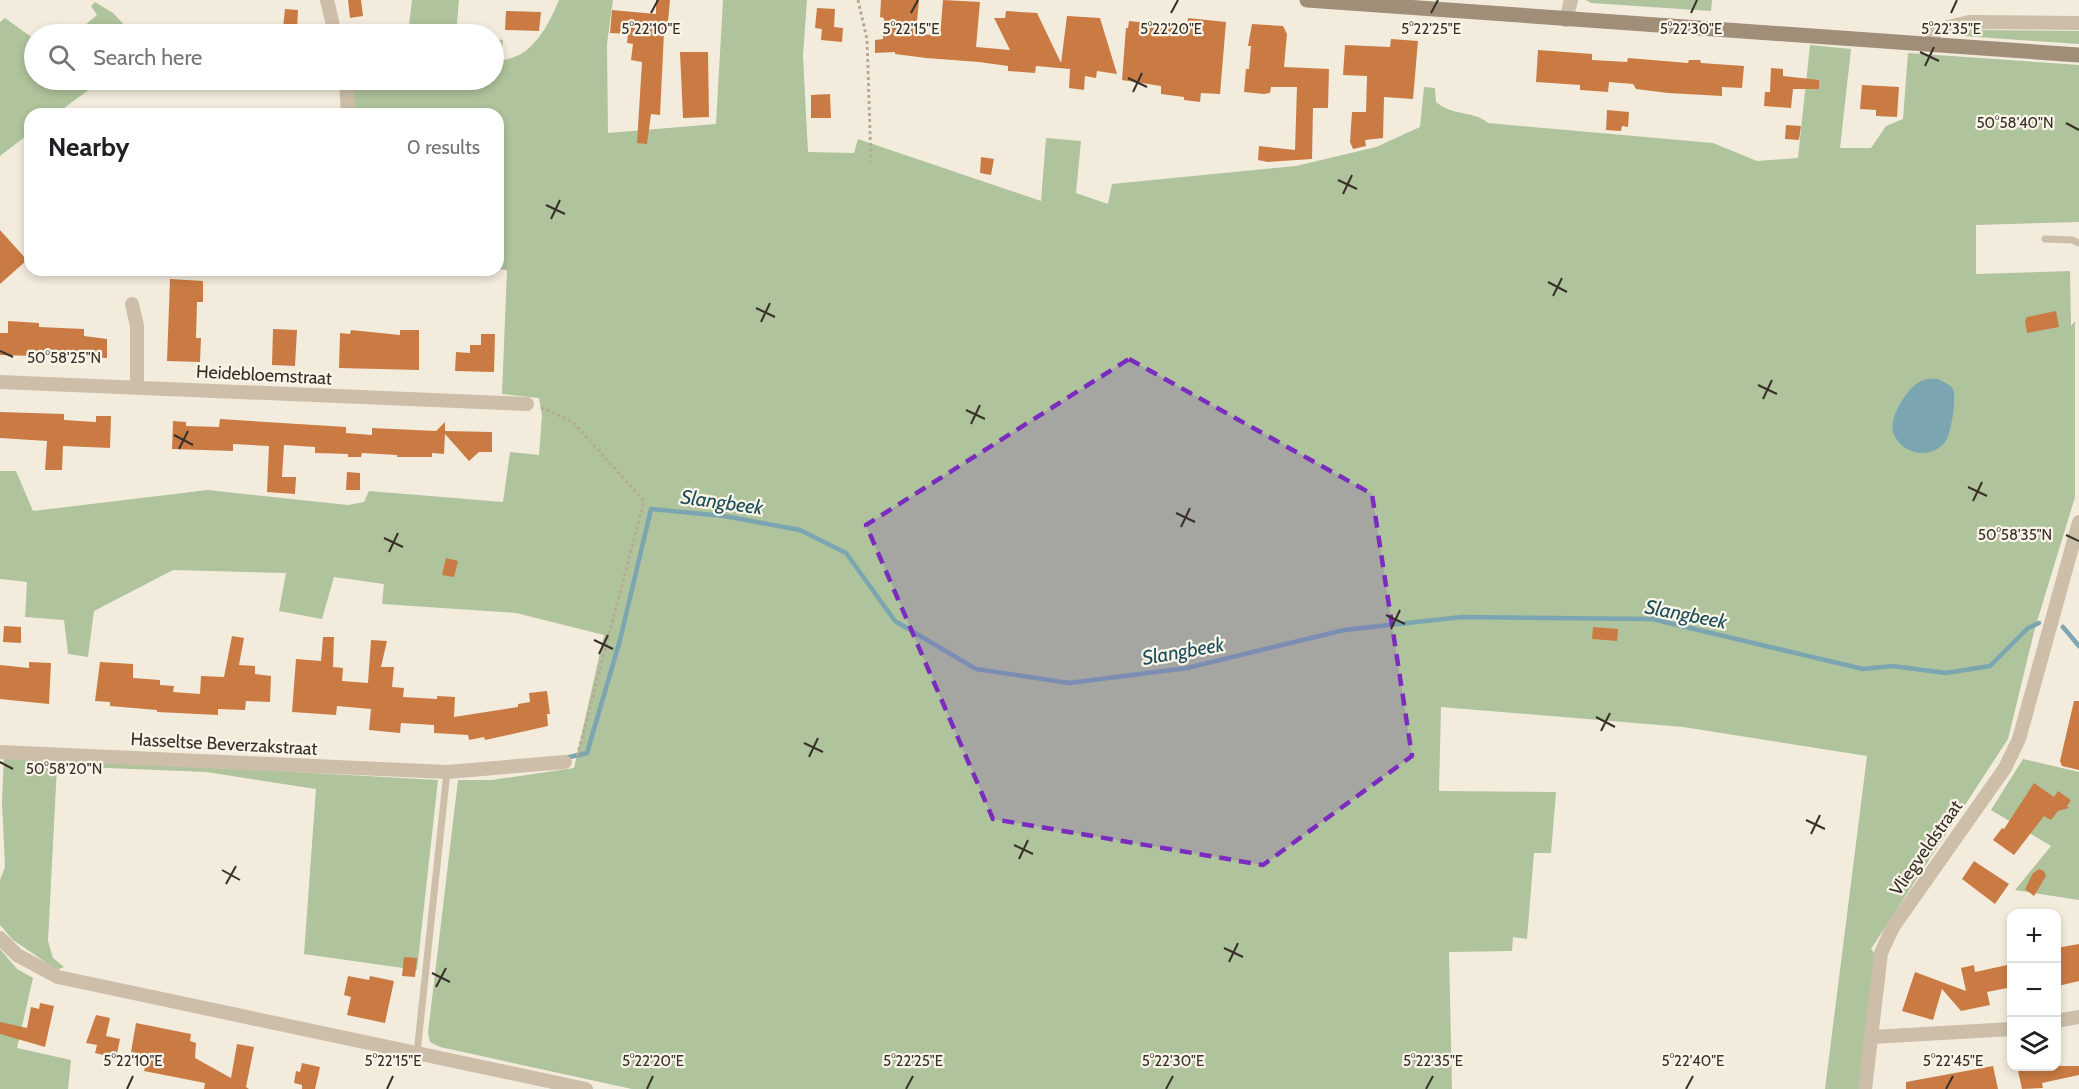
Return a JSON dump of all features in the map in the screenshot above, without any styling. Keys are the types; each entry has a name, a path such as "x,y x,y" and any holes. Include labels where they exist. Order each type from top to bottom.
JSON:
{"street":[{"path":"327,0 333,24"},
{"path":"1307,0 2079,55"},
{"path":"1566,20 1571,0"},
{"path":"1929,44 1936,30 1969,22 2079,23"},
{"path":"347,90 348,108"},
{"path":"132,304 137,326 137,387"},
{"name":"Heidebloemstraat","path":"0,382 527,404"},
{"name":"Vliegveldstraat","path":"1865,1089 1881,953 1893,927 2005,768 2026,719 2079,522"},
{"name":"Hasseltse Beverzakstraat","path":"0,752 447,772 565,762"},
{"path":"0,938 17,955 58,977 585,1089"},
{"path":"2061,1020 2079,1017"},
{"path":"1872,1037 2007,1029"}],"lane":[{"path":"2045,238 2072,240 2079,243"},
{"path":"417,1053 447,772"}],"path":[{"path":"858,0 867,39 871,162"},
{"path":"527,404 550,410 573,422 644,501 580,756 565,762"}],"highlighted area":[{"path":"1129,359 1372,494 1412,756 1263,865 993,819 866,525"}],"green space":[{"path":"412,0 459,0 457,24 409,24"},
{"path":"559,0 613,0 607,44 608,133 716,124 723,0 807,0 803,56 808,152 854,153 858,139 1041,201 1046,138 1081,141 1076,193 1108,204 1112,184 1296,166 1376,147 1420,127 1424,87 1435,88 1436,102 1443,107 1476,116 1488,123 1713,143 1757,161 1798,158 1810,45 1851,49 1840,148 1871,148 1886,126 1903,119 1908,53 2079,65 2079,222 1976,225 1976,274 2070,271 2071,326 2075,321 2075,497 2035,628 2008,739 1871,949 1875,954 1859,1089 1825,1089 1867,756 1683,727 1441,707 1439,791 1556,792 1551,853 1534,853 1527,939 1513,937 1512,951 1449,952 1452,1089 632,1089 440,1047 430,1042 428,1033 458,780 492,780 574,768 604,635 516,613 382,604 384,584 334,577 322,619 279,611 286,573 173,570 94,611 88,657 68,654 64,620 25,617 27,582 0,579 0,471 16,471 33,511 208,490 348,505 364,502 369,491 503,502 510,452 539,455 542,415 539,398 502,394 507,270 504,270 504,108 353,108 353,90 504,90 504,59 512,58 530,47 550,20"},
{"path":"1586,0 1712,0 1711,11 1591,3"},
{"path":"95,2 113,13 123,24 86,24 97,15 91,6"},
{"path":"5,18 24,32 24,90 88,90 64,108 24,108 24,138 0,156 0,22"},
{"path":"1969,30 2079,31 2079,44 1963,36"},
{"path":"4,756 438,780 417,970 304,954 316,789 206,772 57,766 48,941 53,958 64,967 57,970 13,940 0,925 0,880 5,867 2,802"},
{"path":"2023,759 2079,772 2079,900 2015,890 2051,846 1991,810"},
{"path":"0,949 17,969 33,978 17,1048 71,1060 68,1089 0,1089"}],"water":[{"path":"1927,379 1938,379 1950,386 1954,394 1953,416 1947,438 1939,448 1932,452 1909,450 1902,446 1893,432 1897,410 1907,394 1918,383"}],"building":[{"path":"348,0 361,0 363,16 350,18"},
{"path":"656,0 670,0 667,33 664,33 660,115 651,114 647,144 637,143 642,62 631,60 633,44 627,43 628,34 610,33 612,10 656,14"},
{"path":"881,0 919,0 916,33 940,36 943,0 980,2 976,47 1010,50 994,18 1005,18 1006,11 1037,13 1061,63 1067,16 1100,18 1117,74 1097,71 1096,78 1085,76 1084,90 1069,88 1070,69 1036,66 1035,73 1008,71 1008,66 979,62 926,58 895,54 895,52 875,53 875,40 883,39 884,18 880,17"},
{"path":"817,8 835,9 834,27 843,28 842,42 821,40 822,29 815,28"},
{"path":"285,9 298,10 297,24 283,24"},
{"path":"506,11 541,12 539,31 505,30"},
{"path":"1188,18 1226,22 1220,94 1201,93 1200,102 1184,100 1184,97 1161,94 1161,86 1122,80 1126,28 1128,28 1129,21 1187,27"},
{"path":"1252,24 1283,26 1287,34 1284,67 1329,69 1328,108 1313,108 1312,159 1268,162 1258,160 1259,146 1295,150 1297,87 1271,87 1270,93 1264,94 1244,92 1246,69 1249,69 1251,46 1248,46"},
{"path":"1391,39 1418,41 1413,99 1384,97 1383,138 1365,140 1366,146 1353,149 1350,142 1352,112 1366,112 1367,76 1343,75 1345,45 1390,47"},
{"path":"1538,50 1592,54 1592,60 1627,62 1628,58 1688,63 1689,60 1700,60 1701,63 1744,66 1742,88 1722,87 1722,96 1668,93 1636,89 1633,84 1609,82 1608,92 1580,90 1580,85 1536,82"},
{"path":"680,52 708,52 709,117 683,118"},
{"path":"1771,68 1783,69 1783,76 1819,80 1819,89 1793,89 1791,108 1764,106 1765,92 1770,92"},
{"path":"1862,85 1899,87 1897,117 1876,116 1876,110 1860,109"},
{"path":"830,94 831,118 811,118 811,95"},
{"path":"1607,110 1629,112 1628,127 1622,126 1621,131 1606,130"},
{"path":"1786,125 1801,126 1799,140 1785,139"},
{"path":"981,157 994,159 991,175 980,173"},
{"path":"0,230 24,257 24,263 0,284"},
{"path":"170,279 203,281 203,302 197,302 196,338 201,338 200,362 167,361"},
{"path":"2056,311 2059,327 2027,333 2025,321 2027,317"},
{"path":"8,321 39,323 39,327 84,329 84,336 107,339 107,358 0,355 0,333 8,333"},
{"path":"273,329 297,330 295,366 272,365"},
{"path":"351,330 400,335 400,330 419,330 419,370 339,368 340,333 350,334"},
{"path":"481,334 495,334 494,372 455,371 456,352 470,353 470,345 481,345"},
{"path":"0,412 64,414 64,420 96,422 96,416 111,416 110,448 63,446 62,470 45,470 47,441 0,438"},
{"path":"220,419 346,427 346,433 372,435 372,428 436,431 445,422 445,431 492,432 492,452 479,452 469,461 445,434 444,454 432,453 432,457 397,457 397,455 362,453 361,457 348,457 348,454 315,453 315,447 284,445 282,477 296,477 295,494 267,492 269,446 233,444 233,451 172,449 173,421 186,422 186,426 219,427"},
{"path":"347,472 360,473 360,490 346,490"},
{"path":"446,558 458,561 454,577 442,575"},
{"path":"4,626 21,627 21,643 3,642"},
{"path":"1593,627 1618,629 1617,641 1592,639"},
{"path":"232,636 244,638 239,665 255,666 255,674 271,676 270,702 246,701 245,710 218,709 218,715 157,712 157,710 110,706 110,702 95,701 100,662 133,664 133,678 160,680 160,685 174,686 173,692 200,694 201,676 224,677"},
{"path":"323,637 334,637 333,667 343,668 342,681 368,683 371,640 387,641 381,667 394,667 392,687 404,688 403,697 437,699 437,696 455,697 454,717 518,707 518,704 530,702 529,693 547,691 550,714 547,714 548,726 485,740 484,737 469,740 468,735 434,733 434,725 401,723 400,733 369,730 371,709 337,706 336,715 292,712 296,659 321,661"},
{"path":"29,662 51,663 49,704 0,699 0,665 29,668"},
{"path":"2074,701 2079,701 2079,770 2062,766 2060,761"},
{"path":"2034,783 2054,797 2058,791 2071,800 2067,806 2069,808 2058,811 2051,820 2044,816 2014,855 1993,840 2002,828 2004,829"},
{"path":"1974,861 2009,884 1995,904 1962,879"},
{"path":"2039,869 2044,871 2046,876 2034,896 2025,889 2033,873"},
{"path":"2079,944 2079,981 2061,985 2061,947"},
{"path":"404,957 417,958 415,977 402,976"},
{"path":"1974,965 1975,972 2007,965 2007,988 1987,992 1990,1005 1961,1011 1942,989 1933,1020 1902,1011 1915,972 1966,991 1961,968"},
{"path":"348,976 369,980 370,976 394,981 385,1023 347,1015 351,997 344,995"},
{"path":"40,1003 54,1006 45,1047 0,1034 0,1022 27,1028 31,1007 39,1009"},
{"path":"96,1015 110,1018 106,1036 120,1039 116,1058 95,1053 97,1045 86,1043"},
{"path":"136,1023 191,1034 190,1041 196,1043 195,1058 231,1078 237,1044 254,1047 246,1087 249,1089 204,1089 205,1083 144,1071 148,1055 131,1052"},
{"path":"302,1063 320,1067 315,1089 302,1089 302,1085 294,1083 296,1071 300,1072"},
{"path":"1993,1066 1998,1089 1906,1089 1906,1082"},
{"path":"2061,1066 2079,1066 2079,1075 2042,1083 2043,1088 2022,1089 2018,1071 2061,1071"}],"waterway":[{"name":"Slangbeek","path":"565,758 587,753 620,640 651,509 724,516 800,530 846,553 895,621 976,669 1069,683 1187,668 1344,630 1462,617 1652,619 1863,669 1892,666 1946,673 1990,666 2028,628 2039,623"},
{"name":"Slangbeek","path":"2063,627 2079,646"}]}
